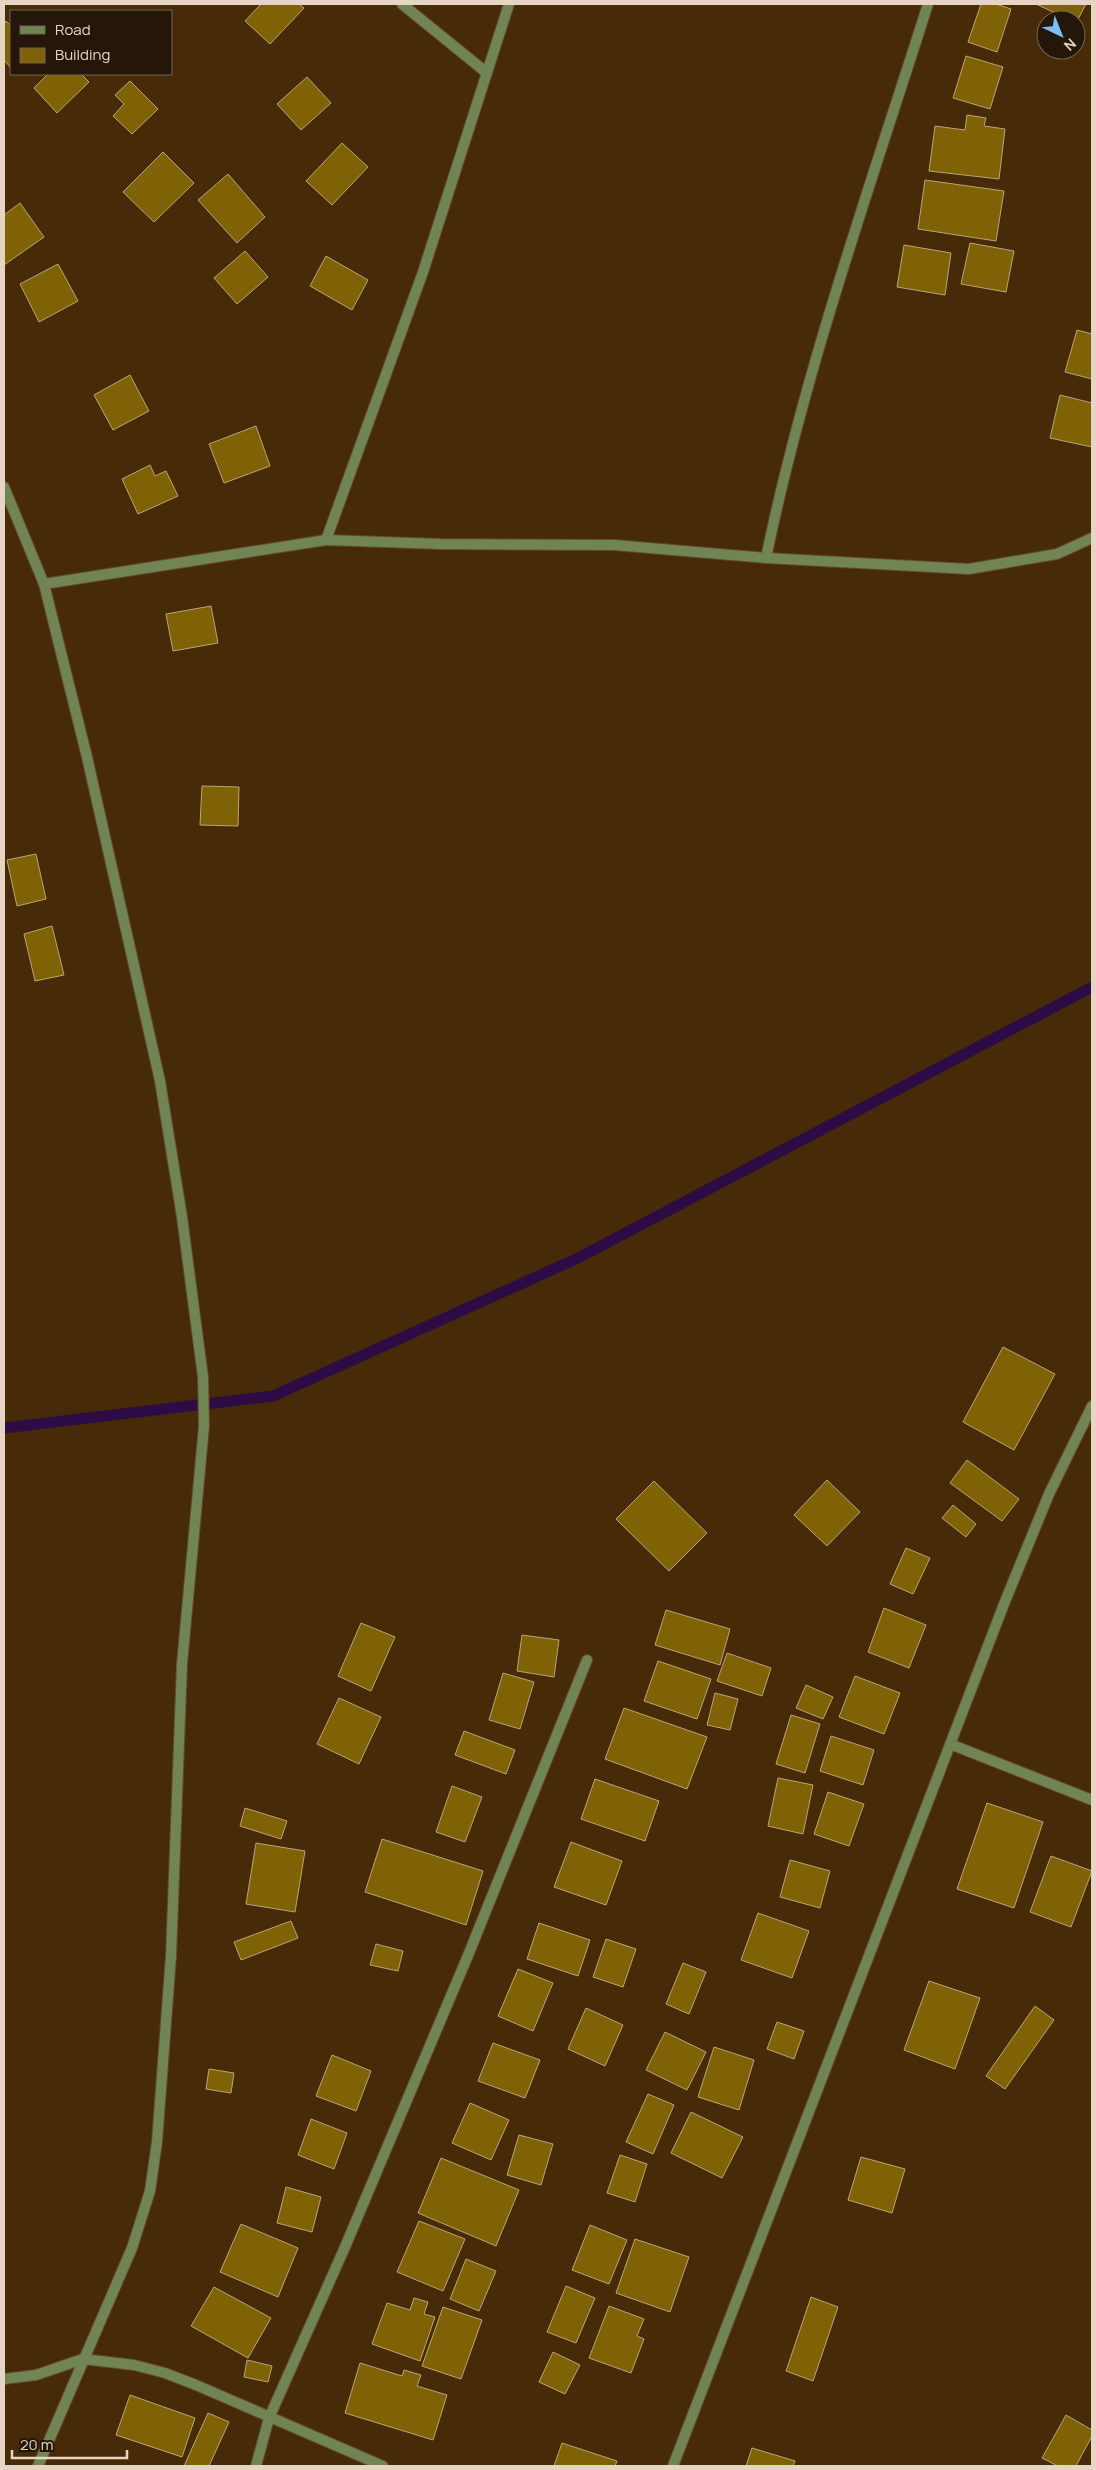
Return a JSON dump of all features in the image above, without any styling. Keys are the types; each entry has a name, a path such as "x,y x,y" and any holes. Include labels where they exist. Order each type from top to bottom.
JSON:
{"street":[{"path":"402,4 487,73"},
{"path":"326,540 423,272 509,4"},
{"path":"766,558 778,502 827,316 928,4"},
{"path":"4,487 6,499 44,584 87,757 160,1081 182,1217 203,1377 204,1426 182,1664 171,1956 157,2142 150,2192 132,2248 38,2466"},
{"path":"44,584 326,540 441,544 614,544 766,558 969,569 1057,554 1092,538"},
{"path":"673,2466 1004,1604 1046,1503 1092,1406"},
{"path":"256,2466 269,2418 345,2247 469,1953 520,1831 587,1660"},
{"path":"950,1744 1092,1800"},
{"path":"4,2379 36,2375 83,2359 134,2365 165,2373 383,2466"}],"building":[{"path":"261,4 299,4 304,8 270,44 245,21"},
{"path":"981,4 996,4 1011,9 997,52 968,42"},
{"path":"1036,4 1086,4 1083,10 1049,10"},
{"path":"6,21 10,25 10,67 4,60 4,24"},
{"path":"966,56 1003,67 990,109 953,98"},
{"path":"47,75 82,75 89,82 57,113 34,88"},
{"path":"307,77 331,103 301,130 277,104"},
{"path":"130,81 158,109 132,134 113,116 124,104 115,95"},
{"path":"967,115 986,118 984,126 1005,129 999,179 929,171 935,126 965,130"},
{"path":"342,143 368,167 332,205 306,181"},
{"path":"163,152 194,183 154,222 123,192"},
{"path":"228,174 265,217 237,243 198,200"},
{"path":"925,180 1004,191 996,241 918,229"},
{"path":"20,203 44,237 4,265 4,215"},
{"path":"970,243 1014,251 1006,292 961,284"},
{"path":"904,245 951,253 945,295 897,287"},
{"path":"245,251 268,277 237,304 214,278"},
{"path":"326,256 368,280 352,310 310,286"},
{"path":"58,264 78,301 39,322 20,284"},
{"path":"1077,330 1092,334 1092,379 1065,372"},
{"path":"130,375 149,411 113,430 94,395"},
{"path":"1060,395 1092,403 1092,447 1050,438"},
{"path":"256,426 270,466 224,483 209,444"},
{"path":"150,465 155,476 166,471 178,496 138,514 122,479"},
{"path":"211,606 218,643 173,651 166,614"},
{"path":"202,786 239,787 238,826 200,825"},
{"path":"36,854 46,899 17,906 7,860"},
{"path":"52,926 64,975 35,981 24,934"},
{"path":"1003,1347 1055,1374 1014,1450 963,1422"},
{"path":"967,1460 1019,1499 1002,1521 950,1483"},
{"path":"827,1480 860,1512 827,1546 794,1515"},
{"path":"654,1481 707,1533 669,1571 616,1519"},
{"path":"953,1505 976,1524 966,1537 942,1518"},
{"path":"906,1548 930,1558 913,1594 890,1584"},
{"path":"884,1608 926,1625 909,1668 868,1652"},
{"path":"666,1610 730,1629 720,1665 655,1645"},
{"path":"361,1623 395,1637 371,1691 338,1676"},
{"path":"522,1635 559,1640 554,1677 517,1671"},
{"path":"727,1653 771,1668 762,1696 717,1681"},
{"path":"658,1661 711,1679 697,1719 644,1701"},
{"path":"503,1673 534,1682 520,1729 489,1720"},
{"path":"855,1676 900,1693 884,1734 839,1717"},
{"path":"806,1685 833,1697 823,1719 796,1708"},
{"path":"715,1693 738,1699 730,1730 707,1725"},
{"path":"339,1698 381,1717 359,1764 317,1744"},
{"path":"624,1708 707,1737 687,1789 605,1759"},
{"path":"791,1715 820,1724 805,1773 776,1764"},
{"path":"464,1731 515,1750 506,1774 455,1755"},
{"path":"831,1736 874,1750 863,1785 820,1771"},
{"path":"778,1778 813,1785 803,1834 768,1826"},
{"path":"595,1779 659,1801 645,1841 581,1819"},
{"path":"452,1786 482,1797 465,1842 436,1832"},
{"path":"828,1792 864,1804 849,1846 814,1834"},
{"path":"987,1803 1043,1822 1014,1908 957,1889"},
{"path":"245,1808 287,1821 281,1839 240,1826"},
{"path":"382,1839 483,1871 466,1925 365,1892"},
{"path":"571,1842 622,1861 606,1905 554,1887"},
{"path":"256,1843 305,1851 295,1912 246,1904"},
{"path":"1051,1856 1092,1871 1071,1927 1030,1912"},
{"path":"790,1860 830,1871 820,1908 780,1897"},
{"path":"758,1913 809,1931 792,1978 741,1960"},
{"path":"291,1921 298,1938 241,1960 234,1942"},
{"path":"539,1923 590,1940 578,1976 527,1959"},
{"path":"606,1939 636,1949 623,1987 593,1977"},
{"path":"376,1944 403,1951 398,1971 370,1965"},
{"path":"683,1963 706,1972 689,2014 666,2004"},
{"path":"518,1969 553,1983 533,2031 498,2016"},
{"path":"929,1981 980,1998 955,2069 904,2050"},
{"path":"1035,2006 1054,2020 1005,2089 986,2076"},
{"path":"586,2008 623,2025 605,2066 568,2049"},
{"path":"777,2022 804,2031 794,2059 767,2049"},
{"path":"665,2032 706,2052 687,2090 646,2070"},
{"path":"493,2043 540,2060 525,2098 478,2081"},
{"path":"714,2047 754,2060 739,2110 698,2097"},
{"path":"332,2055 371,2071 356,2111 316,2096"},
{"path":"209,2069 234,2073 231,2093 206,2089"},
{"path":"648,2094 674,2105 653,2154 626,2142"},
{"path":"470,2103 509,2120 491,2160 452,2143"},
{"path":"691,2112 743,2137 722,2178 671,2153"},
{"path":"311,2119 347,2133 334,2169 298,2155"},
{"path":"519,2135 553,2144 541,2185 507,2175"},
{"path":"620,2155 647,2164 635,2202 607,2193"},
{"path":"861,2157 905,2169 892,2213 848,2200"},
{"path":"441,2158 519,2190 496,2246 418,2213"},
{"path":"286,2187 321,2197 312,2232 277,2223"},
{"path":"419,2221 465,2239 443,2291 397,2272"},
{"path":"241,2224 298,2248 278,2297 220,2272"},
{"path":"590,2225 627,2240 609,2284 572,2270"},
{"path":"635,2239 689,2257 670,2312 616,2293"},
{"path":"466,2259 496,2271 479,2311 450,2299"},
{"path":"566,2286 595,2298 576,2343 547,2332"},
{"path":"214,2287 271,2318 248,2358 191,2326"},
{"path":"811,2297 838,2307 813,2381 786,2371"},
{"path":"414,2298 428,2302 424,2314 435,2317 420,2361 372,2344 387,2303 410,2310"},
{"path":"609,2306 644,2319 637,2336 644,2339 631,2373 589,2358"},
{"path":"443,2307 482,2320 461,2379 422,2366"},
{"path":"553,2352 580,2365 565,2394 539,2382"},
{"path":"247,2360 272,2366 268,2382 244,2377"},
{"path":"360,2363 402,2376 404,2370 421,2375 417,2386 447,2395 433,2440 345,2413"},
{"path":"130,2395 195,2418 182,2457 116,2435"},
{"path":"208,2413 229,2422 209,2466 184,2466"},
{"path":"1066,2415 1092,2430 1092,2436 1076,2466 1058,2466 1042,2458"},
{"path":"562,2443 617,2461 615,2466 554,2466"},
{"path":"752,2448 795,2461 793,2466 746,2466"}],"waterway":[{"path":"4,1428 273,1396 578,1258 1092,987"}]}
